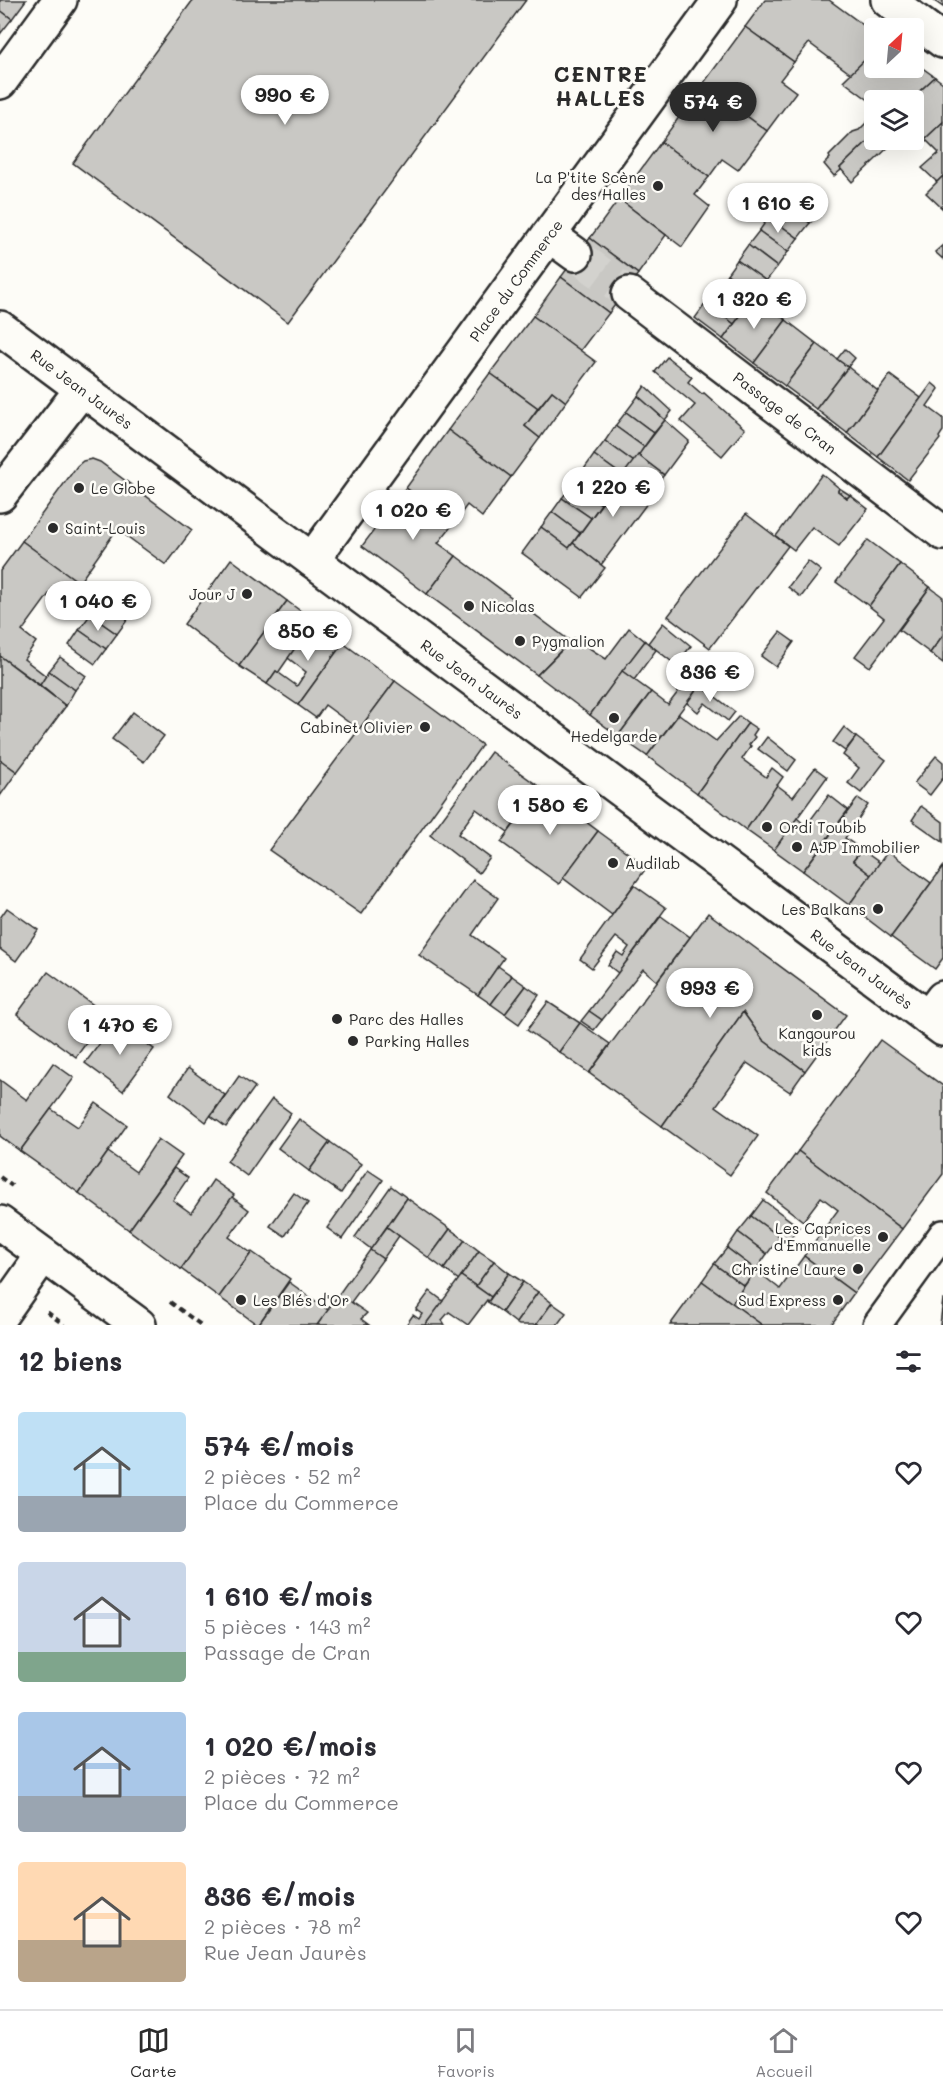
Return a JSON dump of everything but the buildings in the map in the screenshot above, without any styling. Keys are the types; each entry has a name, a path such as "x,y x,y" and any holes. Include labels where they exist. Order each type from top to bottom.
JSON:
{"street":[{"path":"0,82 60,0"},
{"name":"Place du Commerce","path":"312,560 720,0"},
{"path":"888,0 943,40"},
{"path":"549,235 575,254"},
{"name":"Passage de Cran","path":"629,294 943,533"},
{"name":"Rue Jean Jaurès","path":"0,328 312,560 938,1015"},
{"path":"0,495 82,389"},
{"path":"0,1223 139,1325"},
{"path":"877,1325 943,1234"},
{"path":"0,1316 43,1255"}],"tunnel":[{"path":"575,254 629,294"}],"place":[{"name":"La P'tite Scène des Halles","path":"658,186"},
{"name":"Le Globe","path":"79,488"},
{"name":"Saint-Louis","path":"53,528"},
{"name":"Jour J","path":"247,594"},
{"name":"Nicolas","path":"469,606"},
{"name":"Pygmalion","path":"520,641"},
{"name":"Hedelgarde","path":"614,718"},
{"name":"Cabinet Olivier","path":"425,727"},
{"name":"Ordi Toubib","path":"767,827"},
{"name":"AJP Immobilier","path":"797,847"},
{"name":"Audilab","path":"613,863"},
{"name":"Les Balkans","path":"878,909"},
{"name":"Kangourou kids","path":"817,1015"},
{"name":"Parc des Halles","path":"337,1019"},
{"name":"Parking Halles","path":"353,1041"},
{"name":"Les Caprices d'Emmanuelle","path":"883,1237"},
{"name":"Christine Laure","path":"858,1269"},
{"name":"Les Blés d'Or","path":"241,1300"},
{"name":"Sud Express","path":"838,1300"}],"district":[{"name":"CENTRE HALLES","path":"601,85"}]}
